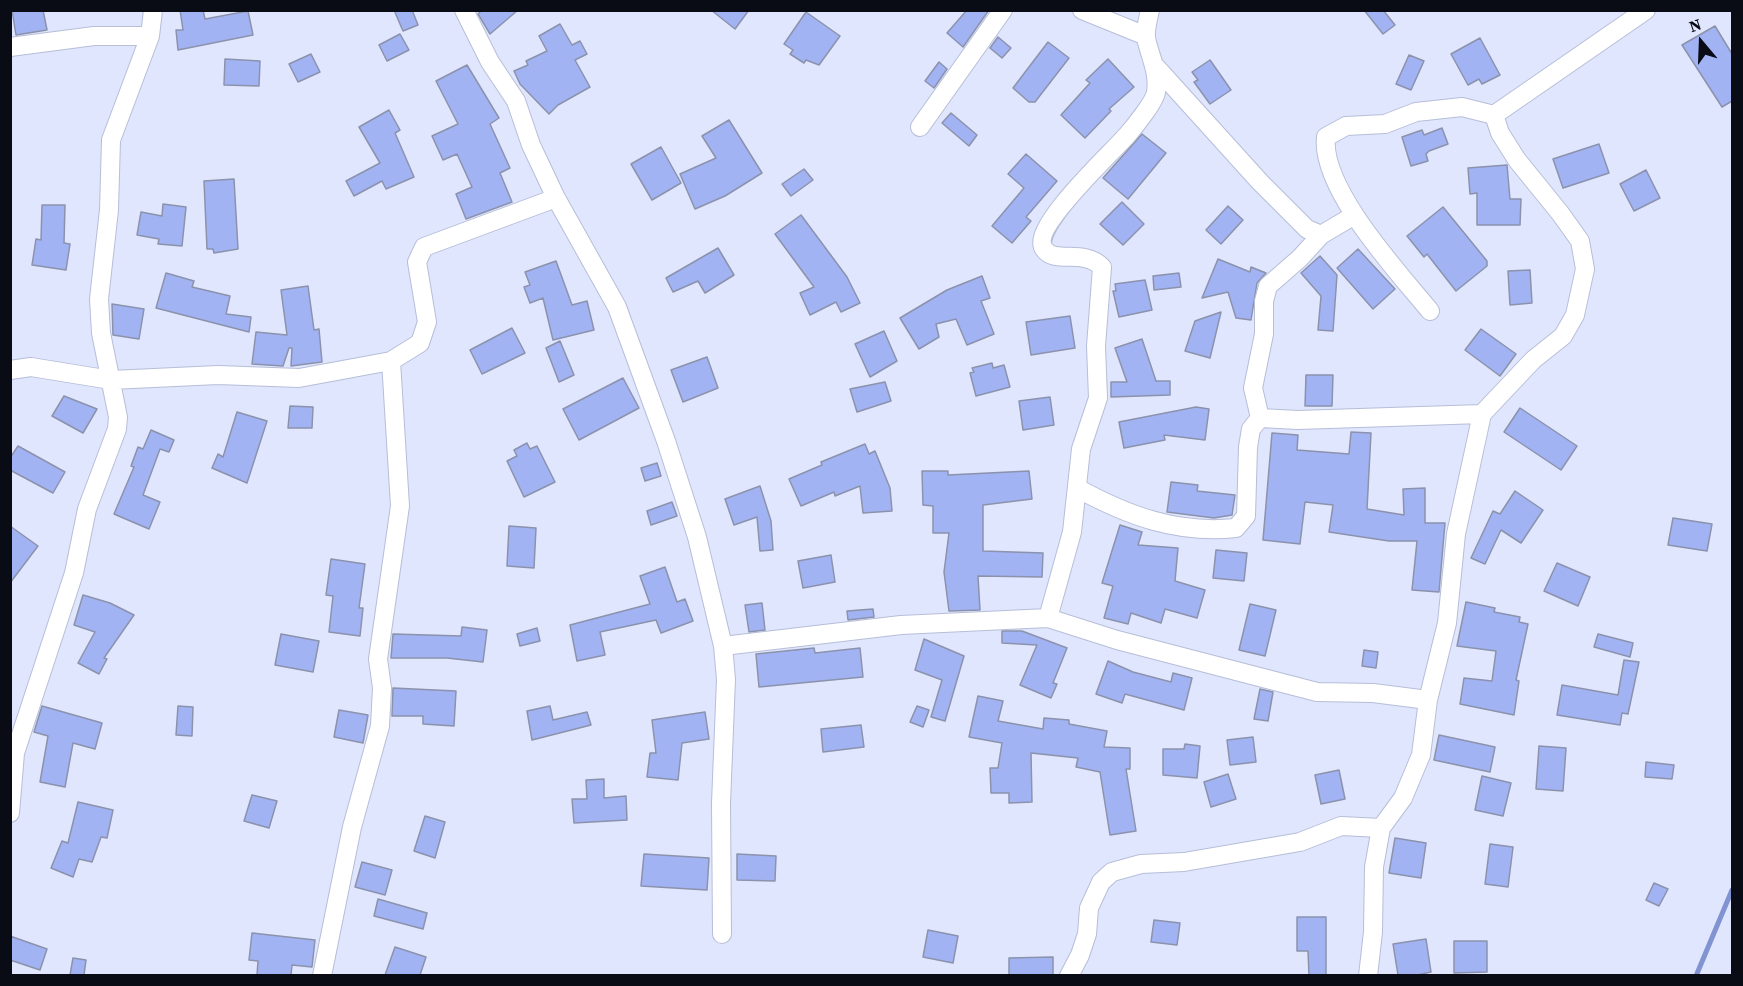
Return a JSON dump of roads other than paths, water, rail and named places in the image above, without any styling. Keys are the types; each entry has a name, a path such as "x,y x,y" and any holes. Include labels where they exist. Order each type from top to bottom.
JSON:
{"street":[{"path":"10,813 15,753 74,573 87,509 117,429 118,417 101,333 99,299 102,252 109,210 111,140 150,36 153,10"},
{"path":"464,10 490,62 516,101 531,145 556,198 617,307 666,441 697,537 723,646 726,679 721,803 722,934"},
{"path":"920,127 1003,10"},
{"path":"1082,10 1146,36"},
{"path":"1048,618 1072,532 1081,449 1098,398 1096,346 1102,267 1094,259 1086,256 1059,257 1050,254 1043,248 1041,239 1045,230 1075,190 1130,132 1156,94 1156,67 1146,36 1150,10"},
{"path":"1430,311 1353,216 1324,153 1326,137 1346,126 1385,124 1416,112 1462,107 1494,115 1646,10"},
{"path":"10,47 94,36 150,36"},
{"path":"1156,67 1260,182 1307,229 1321,235"},
{"path":"1368,975 1373,932 1374,867 1381,828 1402,798 1421,754 1428,700 1447,623 1456,534 1482,414 1533,360 1563,336 1575,315 1585,269 1580,241 1517,160 1500,133 1494,115"},
{"path":"10,370 31,367 111,381 218,375 299,378 391,361 420,343 427,322 417,262 424,247 556,198"},
{"path":"1260,417 1253,388 1264,334 1264,301 1268,286 1321,235 1353,216"},
{"path":"322,975 352,828 380,726 382,688 378,659 400,506 391,361"},
{"path":"1260,417 1298,420 1482,414"},
{"path":"1077,488 1117,509 1156,523 1210,531 1236,528 1246,516 1248,447 1251,429 1260,417"},
{"path":"723,646 901,625 1048,618 1118,640 1317,692 1373,693 1428,700"},
{"path":"1069,975 1080,956 1086,934 1089,908 1101,882 1112,872 1141,864 1184,862 1300,842 1341,826 1381,828"}],"waterway":[{"path":"1696,976 1732,890"}]}
